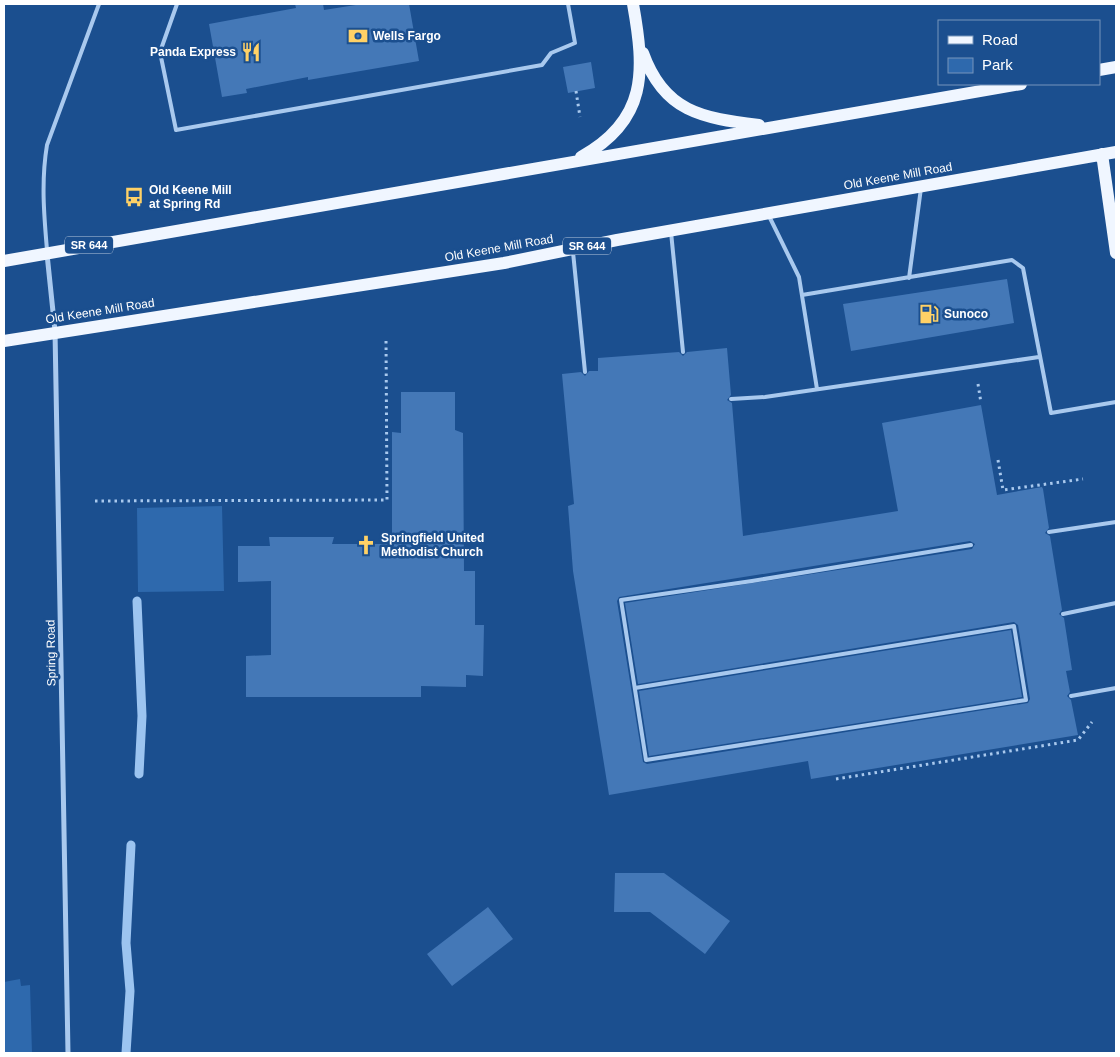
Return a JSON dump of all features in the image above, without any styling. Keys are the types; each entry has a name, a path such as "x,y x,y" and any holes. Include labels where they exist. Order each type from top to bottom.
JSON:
{"main road":[{"path":"572,162 608,140 625,120 641,70 639,40 633,4"},
{"path":"639,40 648,67 660,87 680,106 696,114 713,118 773,127"},
{"path":"1100,70 1116,67"},
{"name":"SR 644","path":"4,261 1014,85"},
{"name":"Old Keene Mill Road","path":"4,341 56,331 504,262 921,185 1116,152"},
{"path":"1102,154 1116,254"}],"street":[{"name":"Spring Road","path":"47,253 56,331 68,1053"}],"lane":[{"path":"47,253 43,200 43,168 47,145 99,4"},
{"path":"177,4 160,52 176,130 542,66 552,53 575,43 568,4"},
{"path":"909,278 921,185"},
{"path":"768,214 799,277 818,389"},
{"path":"671,231 683,352"},
{"path":"572,249 585,372"},
{"path":"802,295 1012,260 1023,268 1051,413 1116,402"},
{"path":"731,399 818,389 1039,357"},
{"path":"1050,532 1116,522"},
{"path":"635,688 1014,626 1026,700 646,760 620,600 972,546"},
{"path":"1063,614 1116,603"},
{"path":"1071,696 1116,688"}],"path":[{"path":"576,91 580,117"},
{"path":"95,501 387,500 386,339"},
{"path":"978,378 981,402"},
{"path":"998,460 1003,490 1083,479"},
{"path":"836,779 1078,740 1092,722"}],"green space":[{"path":"222,506 224,591 138,592 137,508"},
{"path":"20,979 21,986 30,985 32,1053 4,1053 4,982"}],"building":[{"path":"295,4 323,4 324,10 362,4 409,4 419,61 308,80 308,77 246,89 247,93 222,97 209,24 296,8"},
{"path":"591,62 595,88 568,93 563,67"},
{"name":"Sunoco","path":"1007,279 1014,323 851,351 843,304"},
{"path":"727,348 731,395 727,400 732,403 743,536 898,511 882,423 981,405 997,495 1042,487 1043,489 1049,528 1045,533 1050,536 1062,610 1059,614 1064,618 1072,670 1066,671 1070,692 1067,696 1071,700 1078,735 811,779 808,761 609,795 573,571 568,506 574,504 562,374 581,372 585,376 589,371 598,371 598,358 679,352 683,356 687,352","holes":["970,541 975,544 972,549 625,603 638,684 1014,622 1018,625 1030,699 1028,703 647,764 643,762 617,601 619,597"]},
{"name":"Springfield United Methodist Church","path":"401,392 455,392 455,430 463,433 464,571 475,571 475,625 484,625 483,676 466,675 466,687 421,686 421,697 246,697 246,656 271,655 271,581 238,582 238,546 270,546 269,537 334,537 332,544 392,544 392,432 401,433"},
{"path":"1011,630 1022,697 649,756 639,691"},
{"path":"615,873 664,873 730,921 705,954 650,912 614,912"},
{"path":"488,907 513,939 452,986 427,954"}],"waterway":[{"path":"137,601 142,716 139,774"},
{"path":"126,1053 130,991 126,943 131,845"}],"place":[{"name":"Wells Fargo","path":"358,36"},
{"name":"Panda Express","path":"251,52"},
{"name":"Old Keene Mill at Spring Rd","path":"134,197"},
{"name":"Sunoco","path":"929,314"},
{"name":"Springfield United Methodist Church","path":"366,545"}]}
